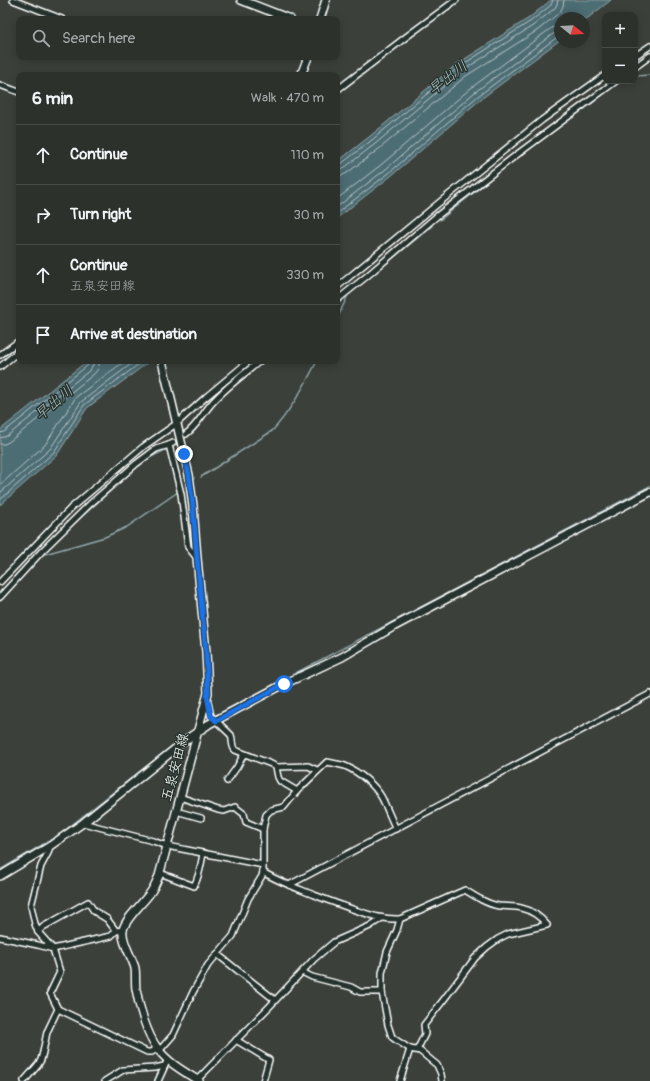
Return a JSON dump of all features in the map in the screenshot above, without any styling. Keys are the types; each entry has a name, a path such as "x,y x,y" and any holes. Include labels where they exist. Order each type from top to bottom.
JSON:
{"street":[{"path":"13,0 54,16"},
{"path":"241,0 282,16"},
{"path":"321,16 326,0"},
{"path":"340,88 456,0"},
{"path":"638,54 650,46"},
{"path":"638,65 650,56"},
{"path":"302,72 307,60"},
{"path":"340,285 542,120 602,77"},
{"path":"340,298 368,276 437,216 612,84"},
{"path":"0,85 16,91"},
{"path":"0,355 16,343"},
{"path":"0,368 16,354"},
{"name":"五泉安田線","path":"120,931 155,885 160,873 198,732 208,686 193,506 189,475 163,364"},
{"path":"0,582 71,508 143,447 176,422 245,364"},
{"path":"186,434 221,394 256,364"},
{"path":"0,597 42,551 90,504 136,464 156,449 171,444 180,488 188,547 197,558"},
{"path":"0,876 50,846 83,823 198,732 216,721 284,684 342,657 392,627 650,492"},
{"path":"289,885 650,694"},
{"path":"207,696 211,716 231,735 233,748 235,750 276,767 308,766 318,770"},
{"path":"227,781 237,768 244,754"},
{"path":"50,846 41,866 31,900 31,912 38,932 53,949 60,972 50,994 58,1009 147,1052 152,1052 158,1049 173,1035 193,992 208,965 233,936 248,899 262,876 262,828 266,815 270,810 284,808 297,791 326,762 343,765 359,774 373,786 382,797 396,829"},
{"path":"276,767 280,781 297,791"},
{"path":"180,797 218,810 224,811 235,807 244,814 246,822 262,828"},
{"path":"176,811 201,818"},
{"path":"83,823 167,846 263,865"},
{"path":"160,873 194,886 199,876 202,853"},
{"path":"263,872 289,885 333,902 391,920 400,919 465,890 486,902 499,906 522,908 535,914 543,920 547,925 508,934 498,939 475,958 424,1026 425,1034 417,1050"},
{"path":"38,932 44,927 88,902 94,911 107,919 120,931 135,968 136,988 151,1038 158,1049 168,1059 198,1080 314,959 334,942 370,926 382,918"},
{"path":"400,919 397,930 387,952 382,973 382,992 388,1025 392,1037 410,1049 420,1051 437,1066 441,1074 442,1081"},
{"path":"0,936 53,949 111,936 120,931"},
{"path":"217,954 275,1000"},
{"path":"302,972 312,977 351,987 360,992 382,992"},
{"path":"24,1081 41,1060 46,1032 58,1009"},
{"path":"236,1040 269,1060 263,1081"},
{"path":"400,1081 410,1049"},
{"path":"158,1081 168,1059"},
{"path":"105,1081 123,1070 164,1066"}],"water":[{"name":"早出川","path":"551,0 611,0 590,16 590,12 554,12 554,44 481,99 391,176 340,216 340,160 457,64 529,18"},
{"name":"早出川","path":"83,364 146,364 87,408 57,455 0,505 0,430"}],"waterway":[{"path":"638,68 650,60"},
{"path":"638,76 650,75"},
{"path":"602,95 617,84"},
{"path":"521,155 595,101"},
{"path":"440,220 513,161"},
{"path":"340,302 432,226"},
{"path":"340,312 347,297"},
{"path":"223,395 261,364"},
{"path":"201,477 272,431 279,424 297,398 315,364"},
{"path":"198,426 217,401"},
{"path":"147,459 167,449"},
{"path":"0,601 43,554 78,520 144,461"},
{"path":"216,715 650,486"},
{"path":"45,554 105,537 127,527 178,492"},
{"path":"0,870 59,835 186,735"}],"route":[{"path":"184,454 189,475 193,506 206,652 207,696 211,716 216,721 284,684"}]}
